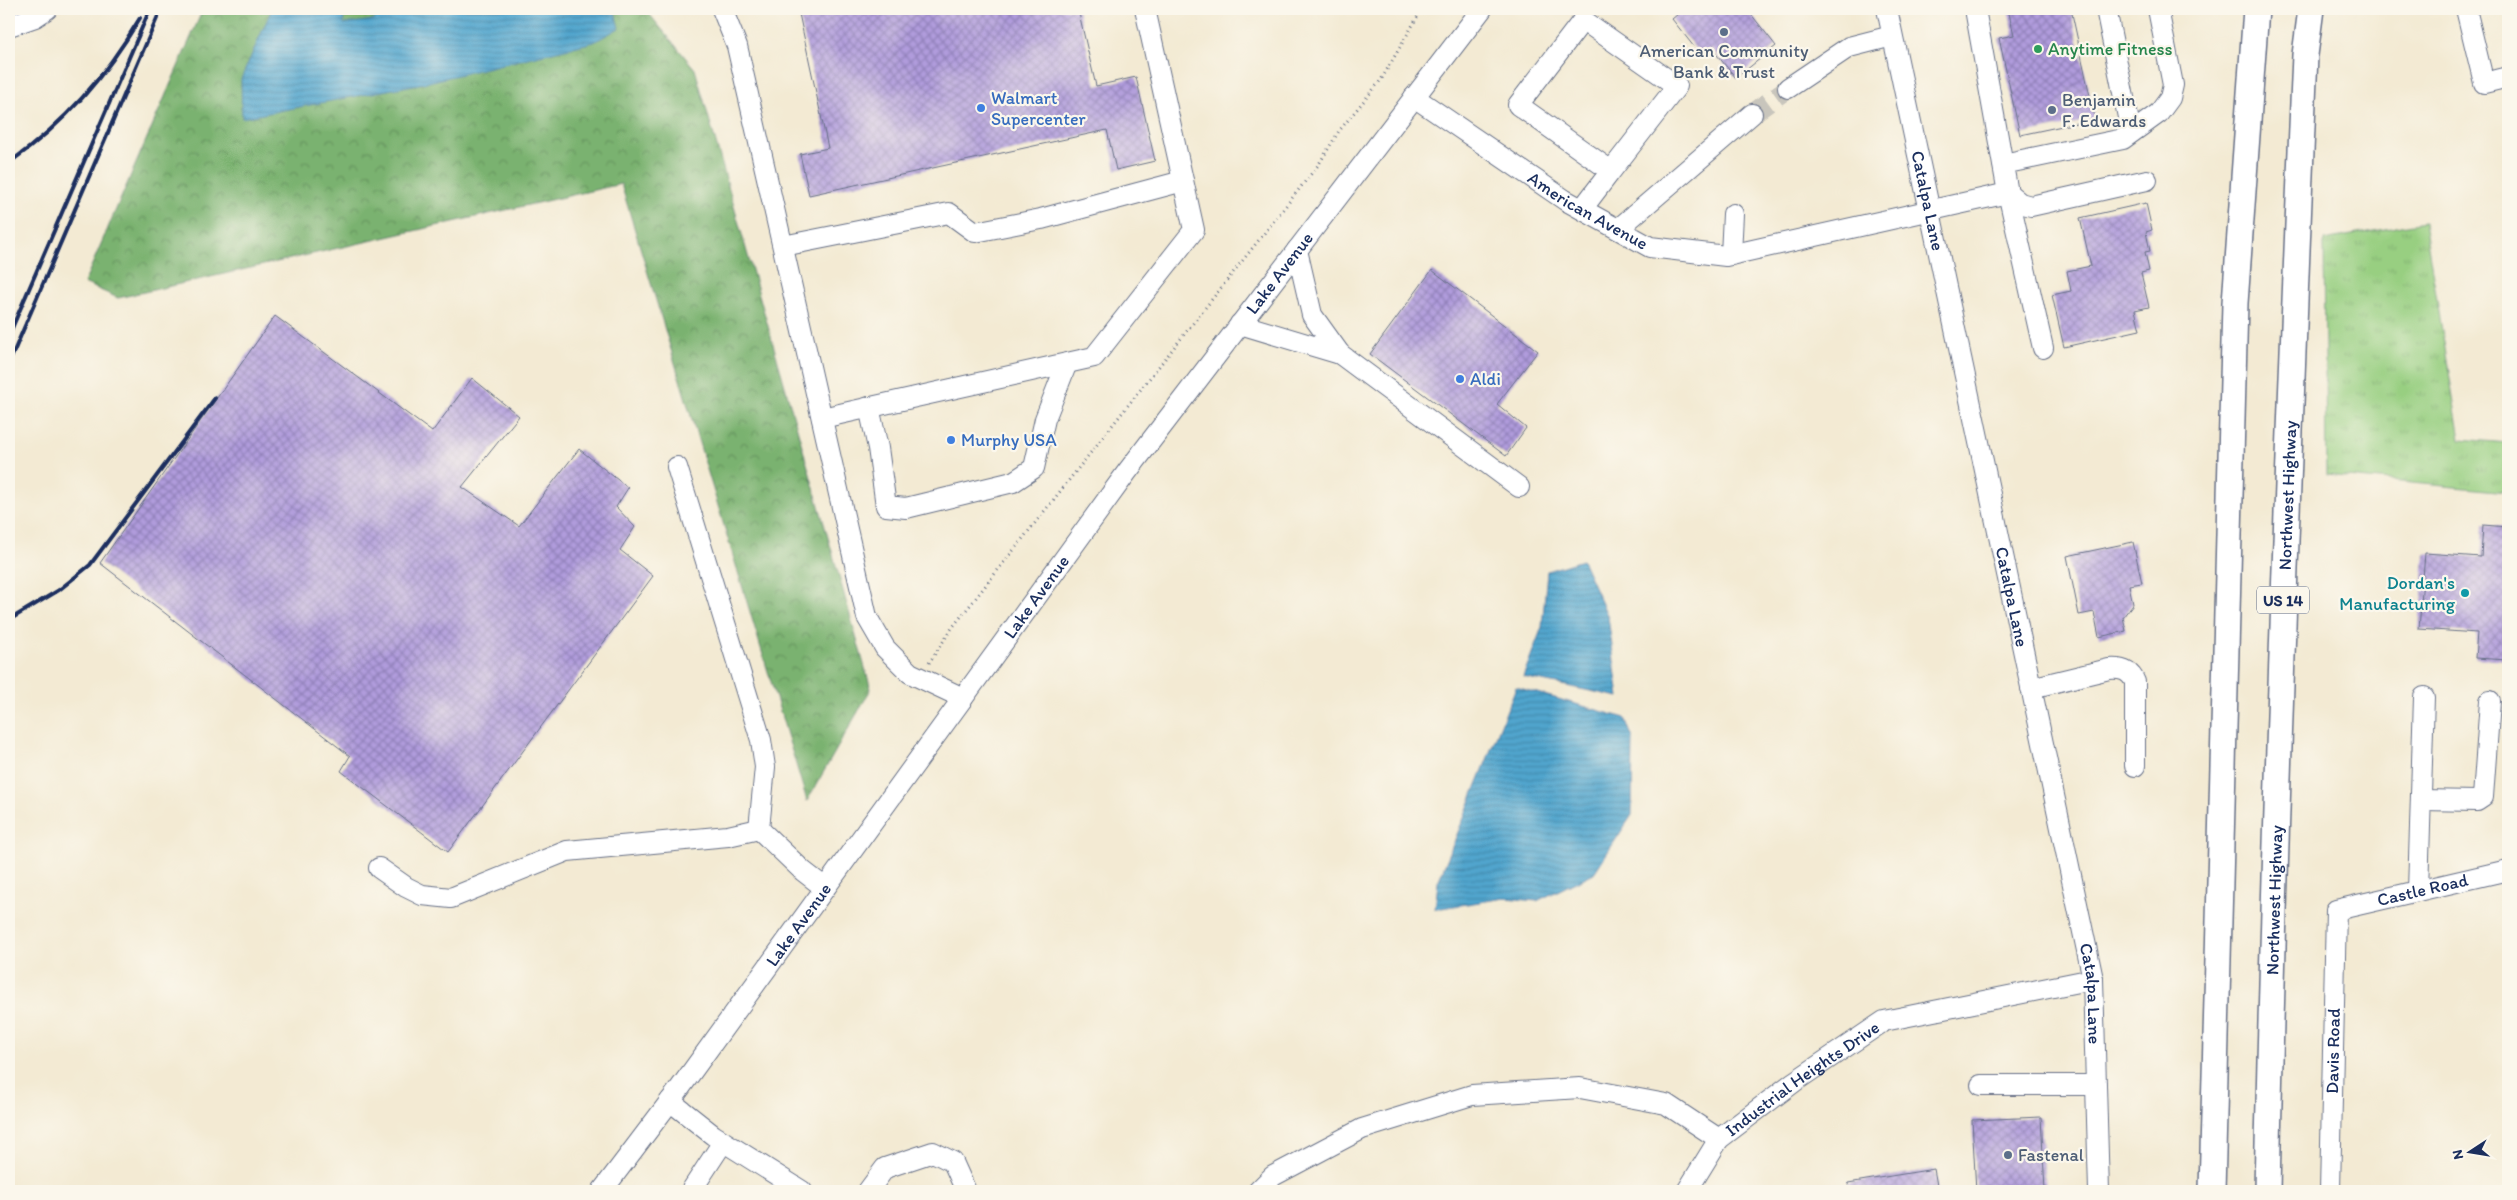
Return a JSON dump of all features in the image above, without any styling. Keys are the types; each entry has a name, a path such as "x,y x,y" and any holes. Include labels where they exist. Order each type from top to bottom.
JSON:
{"main road":[{"path":"2212,1191 2235,303 2256,9"},
{"name":"Northwest Highway","path":"2267,1191 2274,863 2289,456 2305,65 2311,9"}],"street":[{"path":"9,26 35,17 47,9"},
{"path":"722,9 737,46 867,617 885,648 910,673 963,698"},
{"path":"822,418 1094,357 1194,230 1144,9"},
{"name":"Lake Avenue","path":"611,1188 670,1101 1127,472 1482,9"},
{"name":"Catalpa Lane","path":"1887,9 2093,979 2099,1191"},
{"path":"1976,9 2008,193 2043,348"},
{"path":"2106,9 2131,132"},
{"path":"2003,164 2123,139 2159,113 2170,98 2173,85 2158,9"},
{"path":"2466,9 2484,82 2508,77"},
{"path":"1582,209 1677,86 1583,20 1518,105 1611,171"},
{"path":"1788,88 1849,47 1892,36"},
{"name":"American Avenue","path":"1414,96 1565,200 1650,247 1731,255 2008,193"},
{"path":"1618,230 1752,114"},
{"path":"2008,193 2020,202 2031,206 2148,180"},
{"path":"783,246 949,213 975,232 1041,219 1183,181"},
{"path":"1731,255 1732,214"},
{"path":"1297,250 1312,315 1340,354 1519,487"},
{"path":"1240,324 1340,354"},
{"path":"869,407 878,448 886,506 906,508 1013,482 1034,468 1045,419 1067,363"},
{"path":"676,467 761,740 765,767 758,829"},
{"path":"2031,688 2109,669 2118,668 2127,671 2135,682 2135,766"},
{"path":"2418,891 2424,697"},
{"path":"2421,800 2477,801 2483,797 2490,701"},
{"path":"379,868 406,887 422,895 451,898 567,851 728,836 758,829"},
{"path":"758,829 802,871 825,888"},
{"name":"Castle Road","path":"2336,910 2508,870"},
{"name":"Davis Road","path":"2330,1191 2336,910"},
{"name":"Industrial Heights Drive","path":"1687,1191 1719,1139 1794,1082 1884,1021 2093,979"},
{"path":"1981,1085 2096,1085"},
{"path":"1258,1191 1273,1176 1362,1129 1472,1095 1580,1088 1666,1104 1719,1139"},
{"path":"670,1101 723,1142 802,1191"},
{"path":"691,1191 723,1142"},
{"path":"868,1191 885,1168 933,1152 953,1162 966,1191"}],"path":[{"path":"920,678 952,628 1319,164 1339,131 1381,80 1422,9"}],"green space":[{"path":"203,9 645,9 695,69 871,689 807,801 621,184 118,298 84,283"},
{"path":"2424,222 2460,439 2508,443 2508,492 2326,475 2324,240"}],"water":[{"path":"272,9 343,9 344,24 374,20 384,9 614,9 619,28 594,42 424,83 242,118 241,79"},
{"path":"1582,560 1608,617 1619,697 1523,677 1542,627 1547,571"},
{"path":"1516,687 1625,718 1633,739 1632,815 1594,873 1537,901 1505,898 1435,909 1438,882"}],"building":[{"name":"Walmart Supercenter","path":"798,9 1078,9 1096,86 1136,77 1155,161 1116,170 1107,130 809,195 800,154 828,148"},
{"name":"American Community Bank & Trust","path":"1684,9 1747,9 1776,46 1736,78 1712,49 1702,57 1672,19"},
{"path":"2008,9 2071,9 2095,119 2020,135 1999,38 2014,35"},
{"path":"2146,203 2152,230 2146,232 2150,251 2145,252 2149,271 2141,273 2149,307 2135,310 2140,330 2064,347 2052,295 2071,291 2067,271 2091,266 2080,218"},
{"name":"Aldi","path":"1432,270 1538,351 1497,404 1526,428 1506,456 1370,354"},
{"path":"275,316 432,432 472,378 519,416 462,487 519,526 579,449 628,488 616,507 635,527 620,550 653,576 448,852 341,771 350,756 100,563"},
{"name":"Dordan's Manufacturing","path":"2483,525 2508,527 2508,660 2475,658 2477,633 2419,629 2425,553 2481,557"},
{"path":"2133,542 2142,583 2129,585 2133,604 2123,617 2126,631 2099,637 2094,612 2079,615 2067,556"},
{"name":"Fastenal","path":"2041,1117 2045,1191 1976,1191 1972,1120"},
{"path":"1934,1169 1938,1191 1849,1191 1848,1183"}],"tunnel":[{"path":"1752,114 1788,88"}],"railway":[{"path":"9,335 150,9"},
{"path":"9,363 161,9"},
{"path":"9,163 66,115 82,98 112,60 140,18"},
{"path":"9,620 59,590 90,565 215,398"}],"place":[{"name":"American Community Bank & Trust","path":"1724,32"},
{"name":"Anytime Fitness","path":"2038,49"},
{"name":"Walmart Supercenter","path":"981,108"},
{"name":"Benjamin F. Edwards","path":"2052,110"},
{"name":"Aldi","path":"1460,379"},
{"name":"Murphy USA","path":"951,440"},
{"name":"Dordan's Manufacturing","path":"2465,593"},
{"name":"Fastenal","path":"2008,1155"}]}
